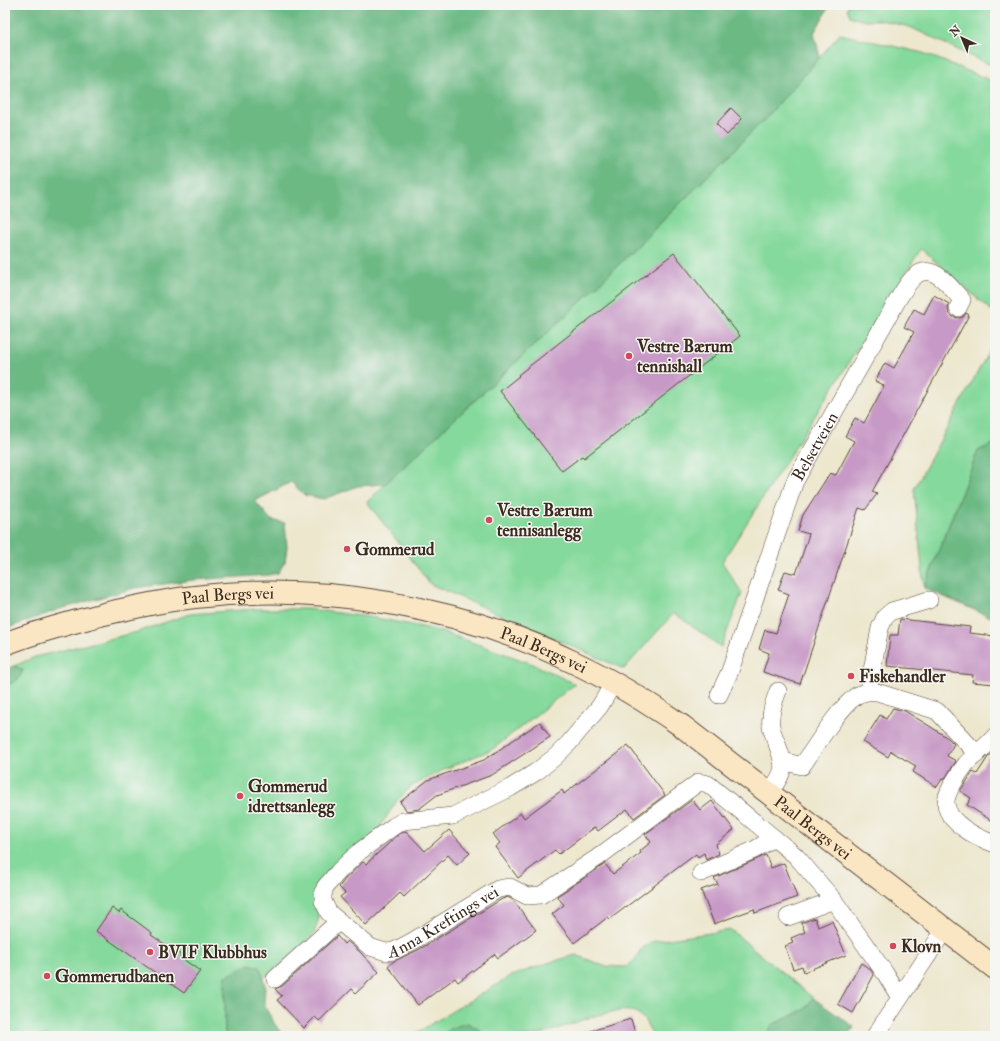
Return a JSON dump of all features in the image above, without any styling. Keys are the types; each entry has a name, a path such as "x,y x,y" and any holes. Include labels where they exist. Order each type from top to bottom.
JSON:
{"street":[{"name":"Belsetveien","path":"719,695 730,671 795,481 897,301 914,277 928,271 934,272 945,281 962,300 958,308"},
{"name":"Paal Bergs vei","path":"5,644 70,623 133,608 195,597 247,593 300,593 360,598 435,613 475,623 509,634 571,660 614,682 652,705 769,792 995,968"},
{"path":"868,691 880,628 885,616 892,611 930,600"},
{"name":"Anna Kreftings vei","path":"614,682 600,706 569,743 555,757 536,772 510,788 453,816 403,821 359,852 325,887 323,901 329,913 370,947 386,952 394,951 498,889 510,887 527,896 540,895 597,858 699,782 708,784 796,856 834,900 885,973 900,998"},
{"path":"769,792 778,781 783,771 783,761 773,732 771,718 778,691"},
{"path":"783,761 802,766 841,711 856,695 868,691 877,692 937,711 977,754"},
{"path":"995,736 966,764 948,792 946,802 948,812 954,820 979,838 995,844"},
{"path":"701,873 754,850 774,838"},
{"path":"788,917 834,900"},
{"path":"275,979 339,922"},
{"path":"875,1036 945,929"}],"green space":[{"path":"5,5 830,5 814,33 820,57 765,119 588,295 385,484 358,486 324,499 304,495 291,482 255,501 271,520 285,523 287,547 285,562 278,573 193,580 135,588 60,609 5,629"},
{"path":"848,5 995,5 995,66 983,62 910,27 881,20 861,20 850,16 847,9"},
{"path":"840,34 923,53 995,82 995,314 921,249 722,562 742,593 721,647 674,613 624,669 430,584 367,502 588,295 765,119"},
{"path":"995,340 995,443 978,451 924,588 914,489"},
{"path":"995,443 995,619 924,588 978,451"},
{"path":"256,609 308,609 376,618 432,629 533,664 575,684 493,749 445,769 412,786 397,801 377,831 315,896 319,917 314,934 286,960 263,978 260,967 225,977 225,1036 5,1036 5,687 19,678 23,670 14,666 35,657 137,632 190,614"},
{"path":"14,666 23,670 19,678 5,687 5,669"},
{"path":"731,930 813,998 805,1009 772,1025 766,1036 653,1036 646,1022 641,1016 635,1012 624,1011 598,1015 555,1030 531,1036 481,1036 481,1031 451,1028 442,1036 411,1036 511,976 551,962 576,955 604,966 626,967 635,960 641,949 654,941"},
{"path":"250,964 260,967 265,985 264,1005 274,1023 284,1036 225,1036 225,977"},
{"path":"813,998 854,1027 849,1036 766,1036 772,1025 805,1009"},
{"path":"468,1023 481,1031 481,1036 442,1036 451,1028"}],"building":[{"path":"731,108 742,119 727,135 716,124"},
{"name":"Vestre Bærum tennishall","path":"674,253 740,336 584,458 582,456 562,471 500,391 519,376 518,375"},
{"path":"934,295 949,304 949,313 953,317 963,317 966,313 969,315 872,492 877,494 865,510 859,508 800,684 763,672 769,653 759,649 765,630 776,633 789,594 778,590 785,571 796,574 809,534 798,531 803,515 830,473 836,475 854,441 845,436 855,418 864,423 884,386 875,381 885,363 894,368 914,332 904,327 914,309 924,314"},
{"path":"900,619 970,627 969,633 995,636 995,684 972,682 973,675 887,666 890,635 898,635"},
{"path":"893,708 905,711 948,738 954,744 947,756 956,761 944,780 942,779 937,787 913,772 916,766 891,751 888,757 863,742 880,715 886,719"},
{"path":"540,722 550,737 492,775 437,795 419,809 407,811 400,802 428,780 484,760"},
{"path":"628,745 665,795 634,818 627,809 598,831 595,827 559,854 555,850 518,878 495,847 500,843 493,834 521,813 524,818 562,790 564,794"},
{"path":"995,751 995,823 967,805 971,798 960,791 973,772 977,774 988,757"},
{"path":"692,800 700,810 712,801 734,830 716,844 719,854 706,860 704,853 698,857 696,854 610,919 608,917 574,943 552,914 564,905 557,896 605,864 613,874 641,853 640,851 651,842 645,834"},
{"path":"449,830 470,853 457,865 448,855 404,897 400,893 366,925 340,897 345,893 339,887 346,878 363,862 366,864 399,834 406,831 425,851"},
{"path":"766,855 771,868 784,863 797,897 755,913 754,909 714,924 701,890 718,884 714,878"},
{"path":"508,897 513,900 536,930 498,958 495,954 458,982 455,978 418,1005 388,966 394,961 418,950 502,899"},
{"name":"BVIF Klubbhus","path":"112,908 119,913 121,910 152,933 151,935 181,955 180,957 200,971 184,993 96,931"},
{"path":"815,918 818,927 832,921 846,955 804,972 802,966 793,969 785,946 793,943 791,938 805,932 801,923"},
{"path":"337,936 344,944 347,941 359,951 379,972 356,993 352,989 319,1021 315,1017 304,1028 277,1000 282,996 275,989 282,986"},
{"path":"861,963 870,969 874,975 853,1013 838,1004"},
{"path":"631,1019 636,1036 587,1036 587,1032"}],"place":[{"name":"Vestre Bærum tennishall","path":"629,356"},
{"name":"Vestre Bærum tennisanlegg","path":"489,520"},
{"name":"Gommerud","path":"347,549"},
{"name":"Fiskehandler","path":"851,676"},
{"name":"Gommerud idrettsanlegg","path":"240,796"},
{"name":"Klovn","path":"893,946"},
{"name":"BVIF Klubbhus","path":"150,952"},
{"name":"Gommerudbanen","path":"47,976"}]}
